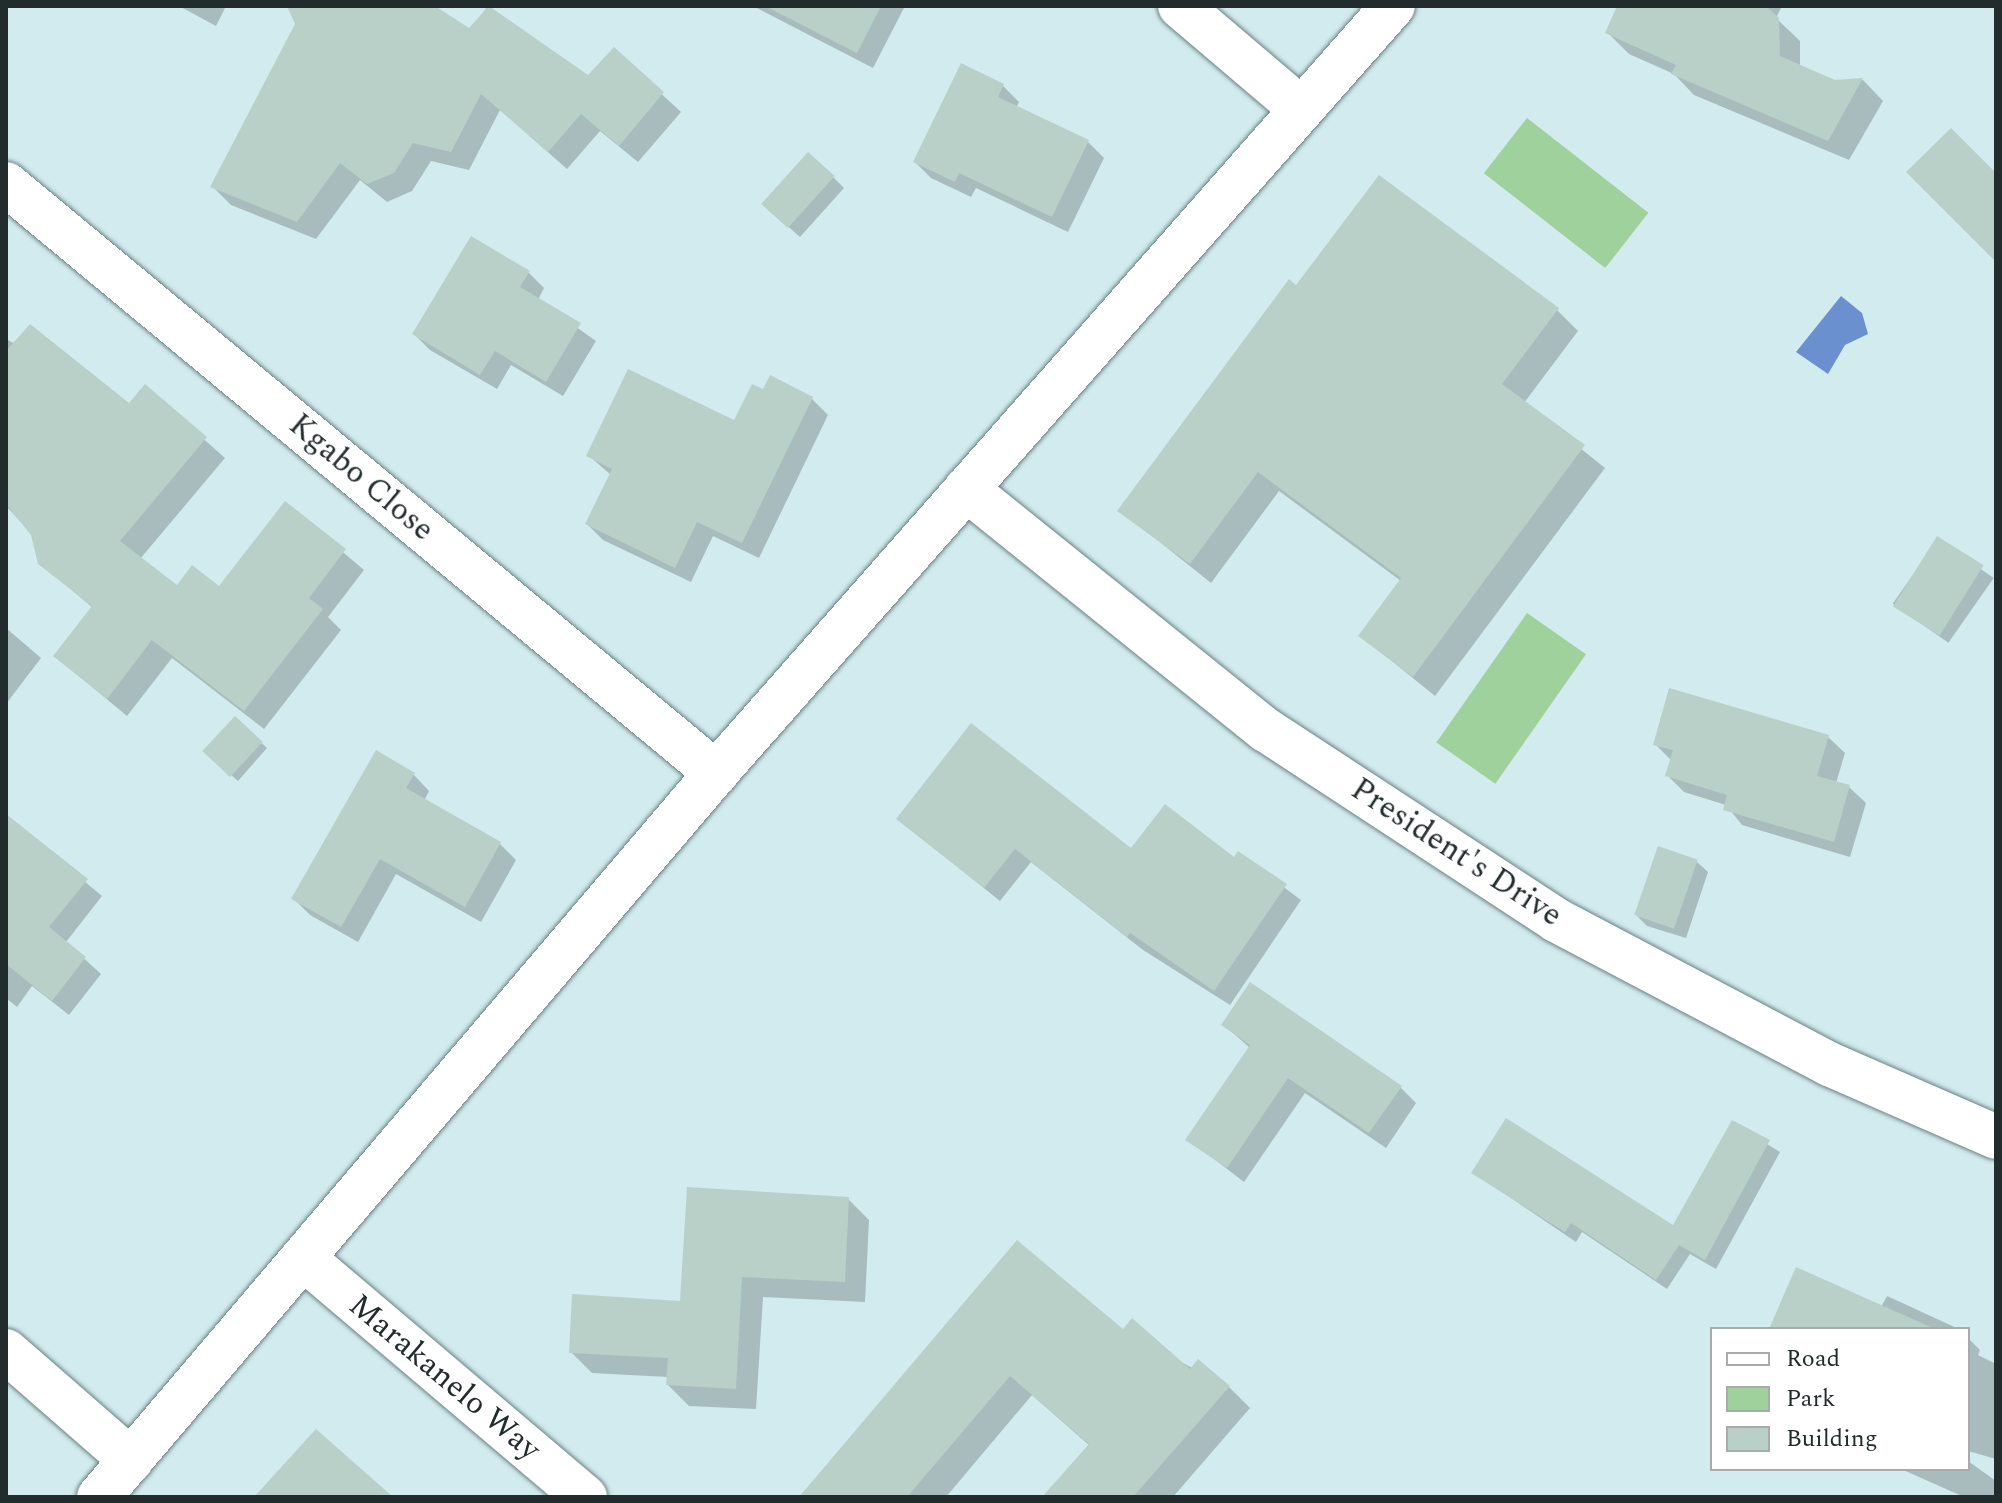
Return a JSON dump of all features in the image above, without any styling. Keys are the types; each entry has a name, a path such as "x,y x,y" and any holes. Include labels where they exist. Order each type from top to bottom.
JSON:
{"street":[{"path":"1180,6 1301,109"},
{"path":"99,1497 716,773 1393,6"},
{"name":"Kgabo Close","path":"6,184 716,773"},
{"name":"President's Drive","path":"966,489 1266,730 1556,920 1829,1064 1996,1137"},
{"name":"Marakanelo Way","path":"303,1258 585,1497"},
{"path":"6,1351 131,1460"}],"green space":[{"path":"1527,118 1648,213 1605,268 1484,173"},
{"path":"1527,613 1586,654 1495,784 1436,742"}],"water":[{"path":"1841,296 1862,313 1868,334 1845,345 1828,374 1796,352"}],"building":[{"path":"287,6 435,6 469,28 489,6 588,75 614,47 664,92 619,146 581,114 548,152 481,94 451,152 413,143 394,173 367,184 340,163 297,222 210,187 295,24"},
{"path":"765,6 881,6 857,53"},
{"path":"1617,6 1766,6 1779,18 1780,56 1835,80 1863,78 1828,141 1671,74 1676,65 1605,33"},
{"path":"961,63 1004,84 998,97 1089,140 1052,217 959,173 955,182 913,162"},
{"path":"1951,128 1996,173 1996,262 1906,172"},
{"path":"808,152 835,176 788,228 761,204"},
{"path":"1379,175 1559,308 1502,384 1585,445 1413,677 1358,636 1401,578 1258,472 1190,564 1117,511 1289,279 1296,285"},
{"path":"471,236 530,271 520,287 581,323 546,382 495,351 480,375 412,334"},
{"path":"30,324 129,403 145,384 207,437 120,541 177,585 192,565 219,586 285,501 346,549 309,598 323,609 244,711 152,640 107,699 53,656 92,606 38,564 31,535 6,504 6,351"},
{"path":"628,369 734,420 752,384 763,389 770,375 813,397 742,543 697,522 675,568 585,524 612,469 586,456"},
{"path":"1937,536 1984,565 1940,636 1893,606"},
{"path":"1669,688 1829,735 1817,776 1850,785 1834,842 1723,810 1727,795 1665,776 1673,750 1653,745"},
{"path":"235,716 263,742 230,777 202,751"},
{"path":"971,723 1131,848 1165,804 1234,857 1238,851 1287,884 1214,991 1130,933 1127,937 1015,849 984,888 896,819"},
{"path":"376,750 415,773 406,788 501,842 465,907 380,859 341,927 291,899"},
{"path":"6,814 88,879 49,927 86,957 52,1001 6,964"},
{"path":"1658,846 1698,860 1674,929 1634,915"},
{"path":"1250,982 1402,1086 1369,1133 1288,1078 1227,1168 1185,1140 1250,1045 1221,1025"},
{"path":"1506,1118 1673,1225 1732,1120 1770,1140 1705,1260 1679,1245 1656,1280 1571,1223 1565,1232 1471,1173"},
{"path":"687,1187 849,1197 845,1282 742,1277 736,1389 666,1385 668,1358 569,1353 572,1294 680,1301"},
{"path":"1017,1240 1123,1329 1132,1318 1190,1369 1198,1359 1230,1386 1133,1497 1042,1497 1089,1444 1010,1376 907,1497 799,1497"},
{"path":"1796,1267 1931,1327 1770,1327"},
{"path":"316,1429 393,1497 254,1497"}]}
